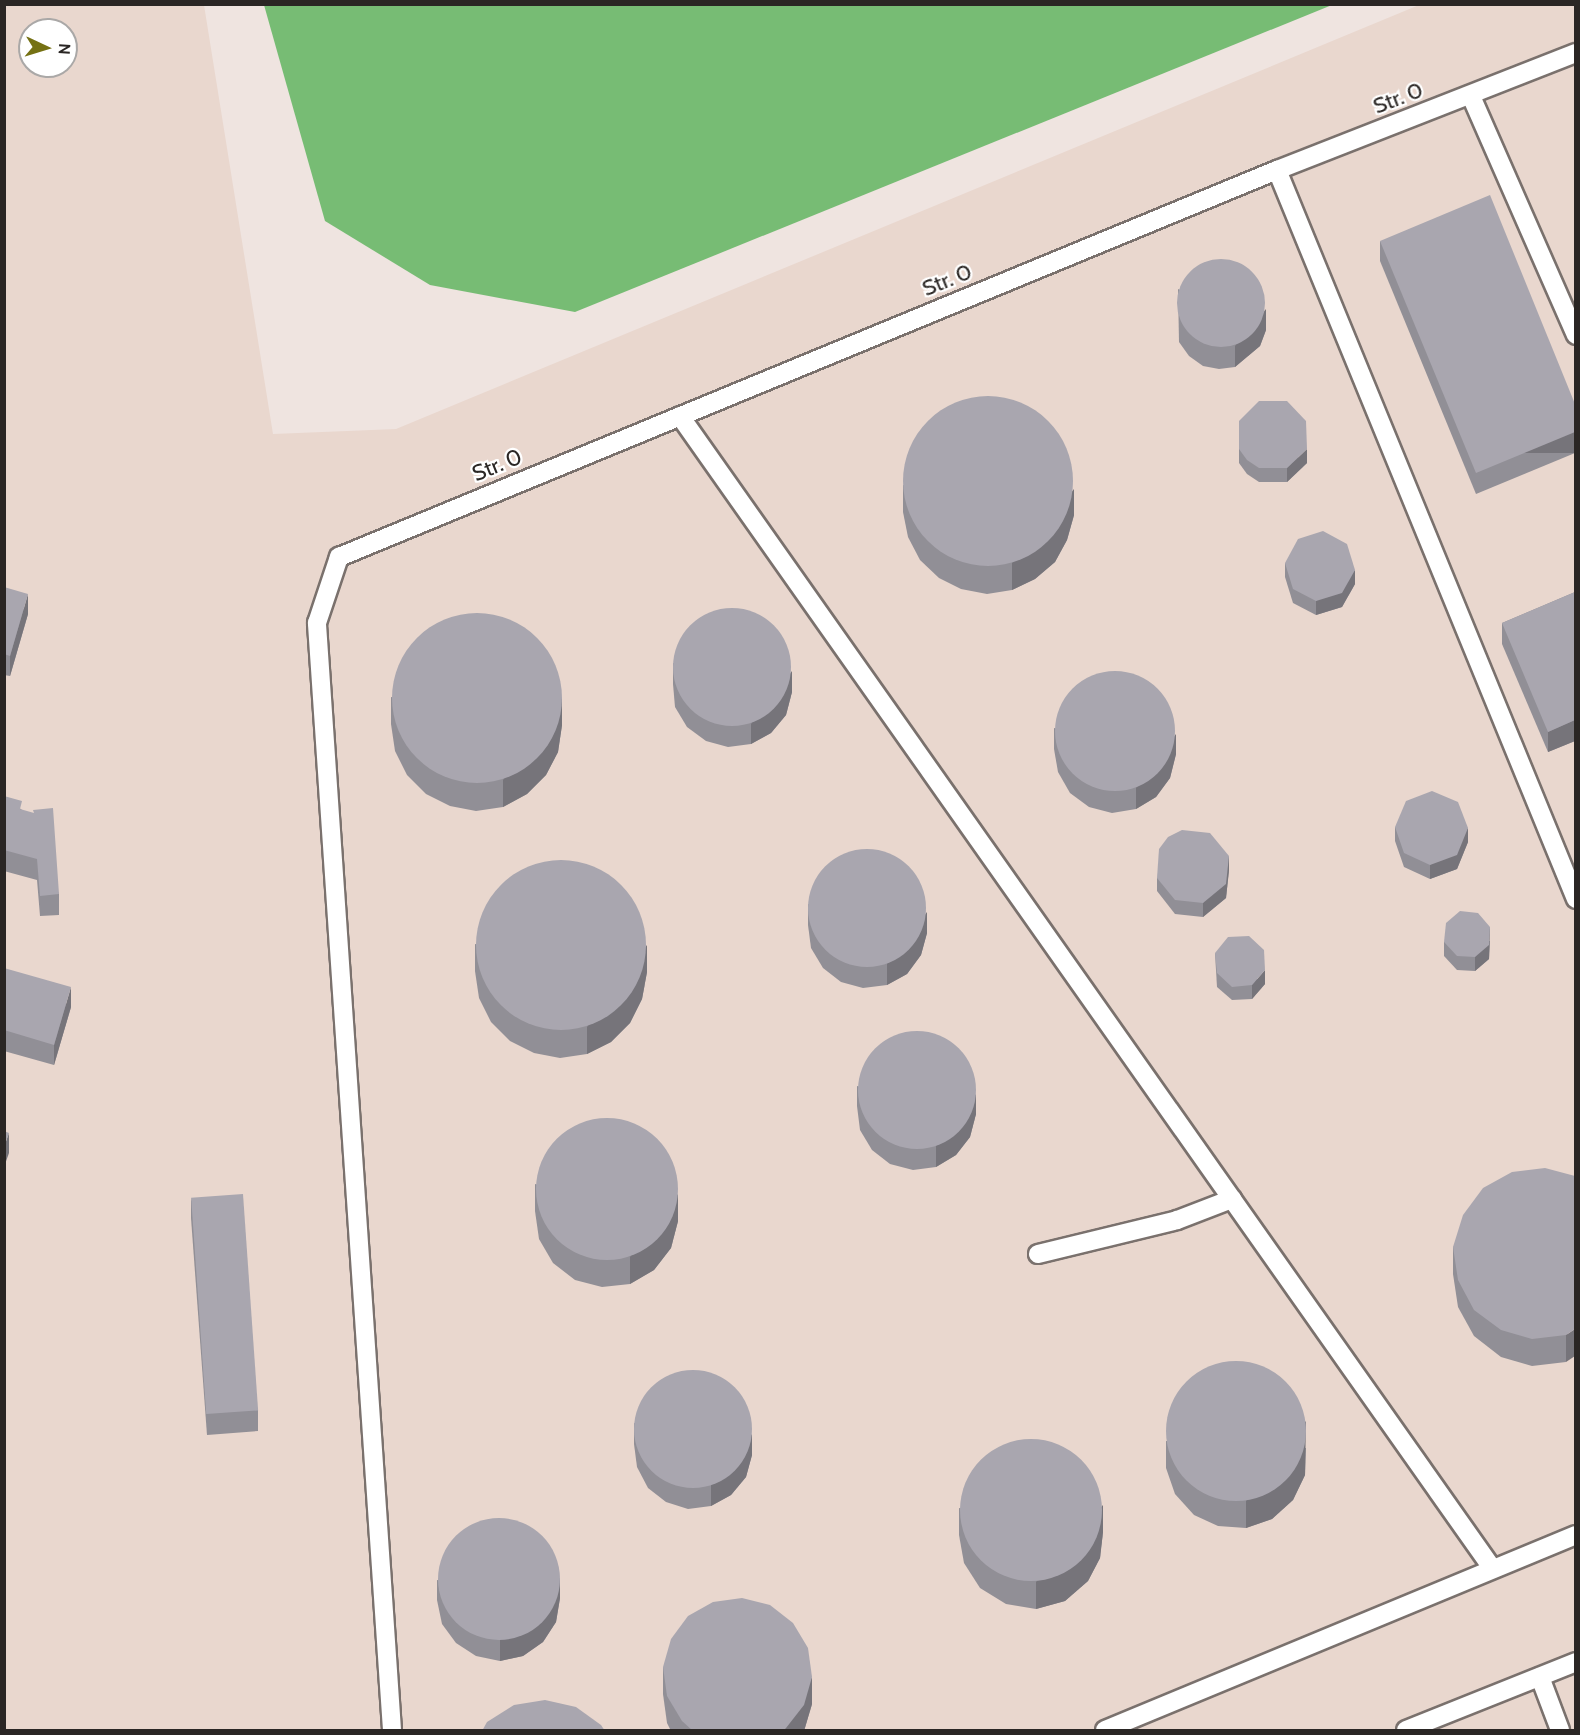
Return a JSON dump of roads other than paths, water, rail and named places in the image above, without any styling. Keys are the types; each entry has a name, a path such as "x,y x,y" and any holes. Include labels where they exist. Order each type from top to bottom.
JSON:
{"lane":[{"name":"Str. 0","path":"392,1731 317,622 339,557 1277,170 1575,54"},
{"path":"1471,96 1575,335"},
{"path":"1277,170 1575,899"},
{"path":"680,416 1492,1568"},
{"path":"1038,1254 1177,1220 1232,1199"},
{"path":"1105,1731 1575,1535"},
{"path":"1406,1731 1575,1662"},
{"path":"1540,1677 1560,1731"}]}
